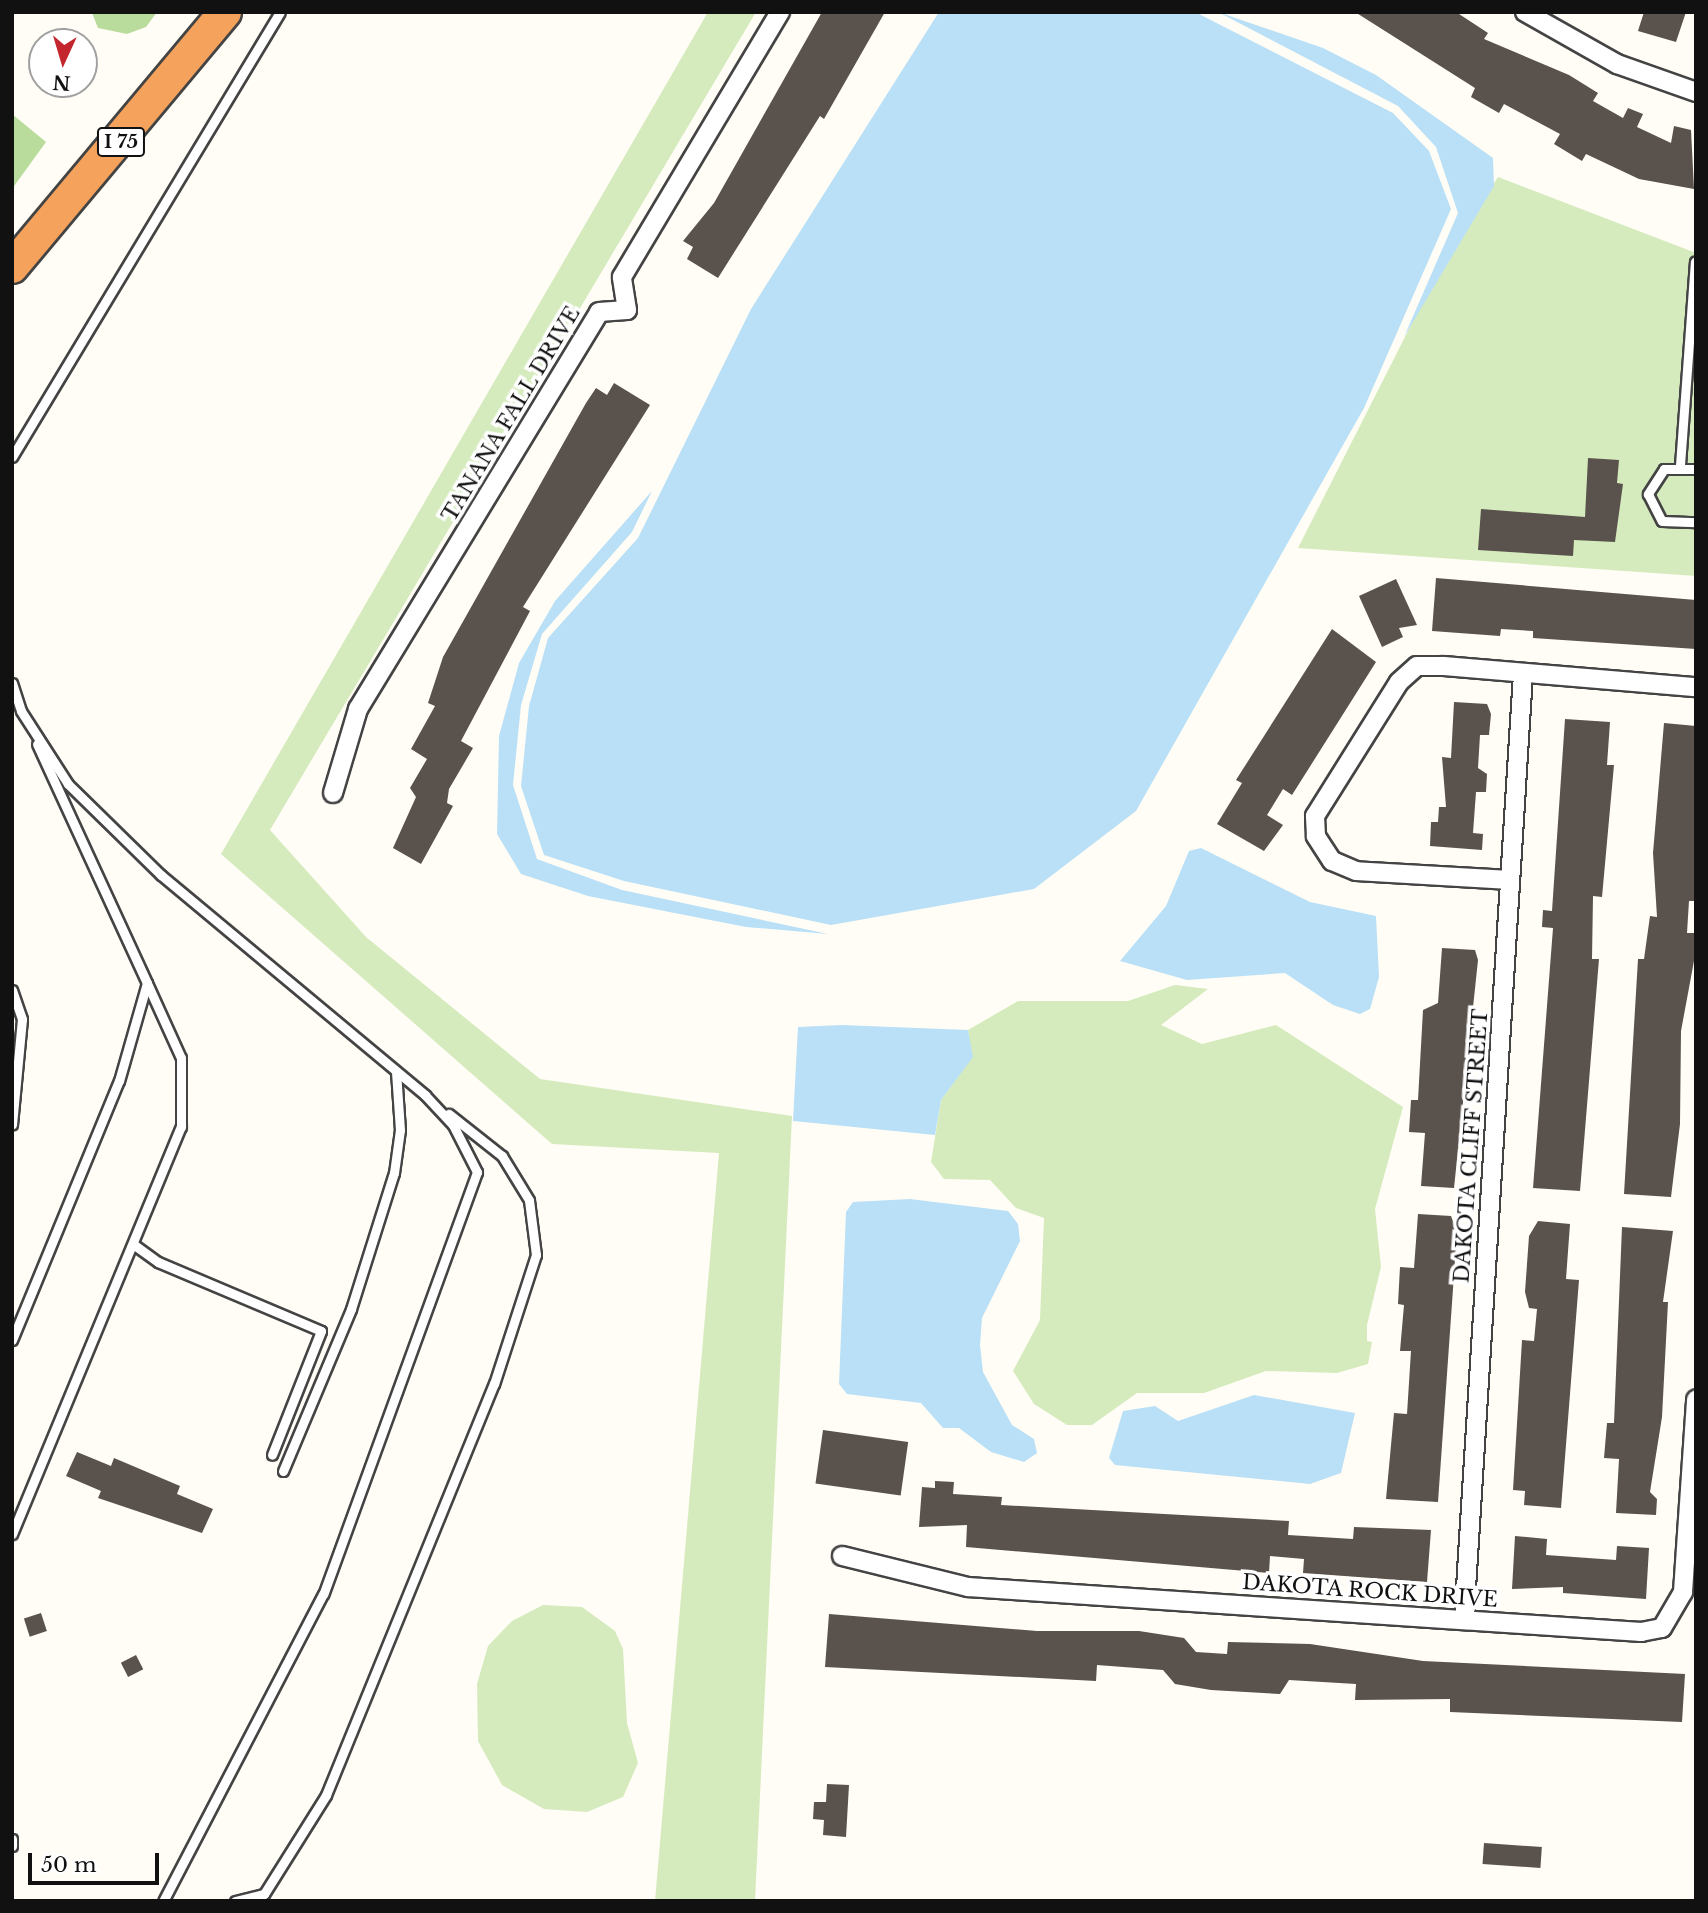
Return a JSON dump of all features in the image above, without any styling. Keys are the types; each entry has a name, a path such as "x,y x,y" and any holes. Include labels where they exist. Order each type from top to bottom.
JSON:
{"highway":[{"name":"I 75","path":"12,267 225,12"}],"street":[{"name":"TANANA FALL DRIVE","path":"333,793 358,709 599,312 626,310 622,277 780,12"},
{"path":"1525,12 1617,64 1696,92"},
{"path":"1510,880 1356,871 1332,861 1316,836 1315,816 1399,682 1417,666 1696,687"},
{"name":"DAKOTA CLIFF STREET","path":"1464,1620 1523,674"},
{"name":"DAKOTA ROCK DRIVE","path":"842,1556 968,1587 1464,1620 1662,1628 1683,1592 1696,1399"}],"lane":[{"path":"12,457 280,12"},
{"path":"1680,465 1695,262"},
{"path":"1696,469 1680,465 1656,475 1650,505 1672,526 1696,522"},
{"path":"12,684 21,711 181,1058 185,1109 133,1244 12,1534"},
{"path":"21,711 68,783 161,875 502,1156 529,1200 536,1255 494,1384 326,1795 264,1894 235,1901"},
{"path":"12,1340 119,1081 147,983"},
{"path":"12,990 22,1019 12,1125"},
{"path":"283,1471 351,1309 394,1173 400,1130 396,1070"},
{"path":"163,1901 323,1594 477,1172 453,1125 425,1095"},
{"path":"133,1244 159,1262 321,1331 272,1454"},
{"path":"12,1839 12,1846"}],"green space":[{"path":"157,12 146,27 127,34 98,28 92,13"},
{"path":"708,12 756,12 270,830 366,937 540,1079 792,1116 755,1901 655,1901 719,1153 552,1144 221,854"},
{"path":"12,114 46,142 12,189"},
{"path":"1498,177 1696,253 1696,576 1298,548 1443,262"},
{"path":"1175,985 1208,989 1161,1025 1202,1044 1276,1025 1403,1107 1375,1209 1381,1267 1367,1325 1367,1341 1372,1342 1368,1364 1337,1373 1266,1371 1204,1393 1137,1393 1092,1425 1067,1425 1034,1404 1013,1371 1040,1320 1044,1218 1016,1208 990,1180 944,1179 931,1162 941,1100 972,1057 968,1030 1018,1001 1128,1001"},
{"path":"543,1605 582,1607 615,1631 623,1649 627,1723 638,1763 623,1797 587,1812 544,1809 502,1785 478,1741 477,1684 488,1646 512,1621"}],"water":[{"path":"939,12 1195,12 1393,113 1429,151 1451,209 1364,408 1136,811 1034,889 831,925 624,881 544,855 521,786 529,706 548,638 638,538 751,309"},
{"path":"1218,12 1323,48 1376,75 1493,158 1494,186 1404,337 1458,213 1436,147 1398,106"},
{"path":"652,491 632,532 542,634 521,705 513,785 537,859 622,890 828,934 746,927 588,896 521,874 497,834 499,736 519,663 555,601"},
{"path":"1201,848 1310,902 1376,916 1379,977 1370,1009 1360,1014 1333,1005 1285,973 1187,980 1120,961 1166,906 1189,851"},
{"path":"842,1025 968,1030 973,1057 941,1100 935,1135 793,1121 798,1027"},
{"path":"910,1199 1008,1211 1018,1224 1020,1241 982,1318 980,1345 983,1372 1012,1425 1034,1439 1037,1453 1024,1462 991,1452 959,1428 943,1428 921,1403 847,1394 839,1384 846,1212 853,1202"},
{"path":"1254,1395 1355,1413 1341,1473 1310,1484 1115,1465 1109,1458 1123,1411 1155,1406 1178,1421"}],"building":[{"path":"822,12 885,12 824,119 820,116 718,278 687,259 693,247 683,241 714,203"},
{"path":"1355,12 1456,12 1488,33 1484,39 1569,75 1598,93 1593,101 1623,118 1628,108 1643,114 1637,127 1671,143 1674,126 1691,130 1694,189 1639,179 1586,154 1582,161 1554,144 1560,134 1504,104 1499,113 1471,97 1475,88"},
{"path":"1644,12 1686,12 1676,42 1638,31"},
{"path":"614,383 650,405 523,607 530,611 461,741 473,748 449,789 447,803 453,806 421,864 393,848 416,797 410,788 427,759 411,749 435,706 428,703 443,657 586,403 596,388 607,395"},
{"path":"1588,458 1619,460 1617,483 1623,484 1615,542 1574,540 1573,556 1478,550 1481,509 1585,517"},
{"path":"1436,578 1696,600 1696,649 1533,638 1533,631 1501,629 1500,636 1432,631"},
{"path":"1396,579 1417,625 1399,628 1403,637 1382,647 1359,596"},
{"path":"1332,629 1376,662 1292,795 1283,789 1267,815 1283,825 1264,851 1217,824 1242,783 1236,780"},
{"path":"1454,702 1487,704 1491,714 1489,735 1480,735 1478,768 1487,774 1486,792 1476,792 1473,833 1483,834 1482,850 1430,846 1431,822 1438,822 1439,807 1446,807 1442,757 1451,758"},
{"path":"1565,719 1610,722 1607,765 1614,765 1602,897 1593,896 1592,959 1599,959 1580,1191 1533,1188 1553,928 1542,927 1543,910 1552,911"},
{"path":"1664,723 1696,726 1696,901 1689,901 1687,933 1696,933 1696,950 1681,1031 1680,1124 1671,1197 1624,1194 1638,959 1644,959 1650,916 1657,917 1653,853"},
{"path":"1442,948 1475,950 1478,960 1454,1188 1421,1186 1425,1133 1409,1132 1411,1100 1418,1100 1423,1010 1438,1003"},
{"path":"1418,1214 1451,1216 1457,1232 1438,1502 1386,1499 1394,1413 1407,1414 1411,1351 1400,1351 1404,1305 1398,1304 1400,1267 1414,1268"},
{"path":"1538,1221 1570,1224 1566,1279 1579,1280 1561,1508 1524,1505 1525,1491 1513,1490 1522,1340 1534,1341 1537,1309 1529,1308 1525,1292 1529,1236"},
{"path":"1622,1227 1673,1231 1663,1302 1668,1302 1662,1417 1650,1492 1657,1499 1656,1515 1616,1513 1619,1459 1604,1458 1607,1423 1614,1423"},
{"path":"823,1430 908,1442 901,1495 815,1483"},
{"path":"77,1452 111,1466 114,1458 180,1486 177,1494 213,1509 202,1533 98,1498 101,1491 66,1476"},
{"path":"935,1481 954,1482 953,1494 1002,1497 1001,1505 1289,1521 1288,1535 1353,1539 1354,1527 1431,1530 1427,1582 1303,1573 1304,1559 1270,1556 1269,1573 966,1547 967,1525 919,1527 922,1487 935,1488"},
{"path":"1515,1536 1547,1539 1546,1555 1616,1560 1617,1546 1649,1548 1646,1599 1563,1593 1563,1587 1512,1589"},
{"path":"41,1613 47,1631 30,1637 24,1619"},
{"path":"829,1614 1037,1631 1139,1631 1184,1638 1196,1652 1227,1654 1228,1642 1310,1644 1423,1661 1685,1674 1682,1722 1450,1712 1450,1699 1355,1700 1356,1684 1289,1680 1280,1694 1211,1690 1175,1684 1163,1670 1097,1665 1096,1681 825,1667"},
{"path":"136,1655 143,1669 128,1677 121,1663"},
{"path":"827,1784 849,1785 846,1837 823,1835 824,1820 813,1819 814,1802 826,1802"},
{"path":"1484,1843 1542,1847 1540,1868 1483,1864"}]}
